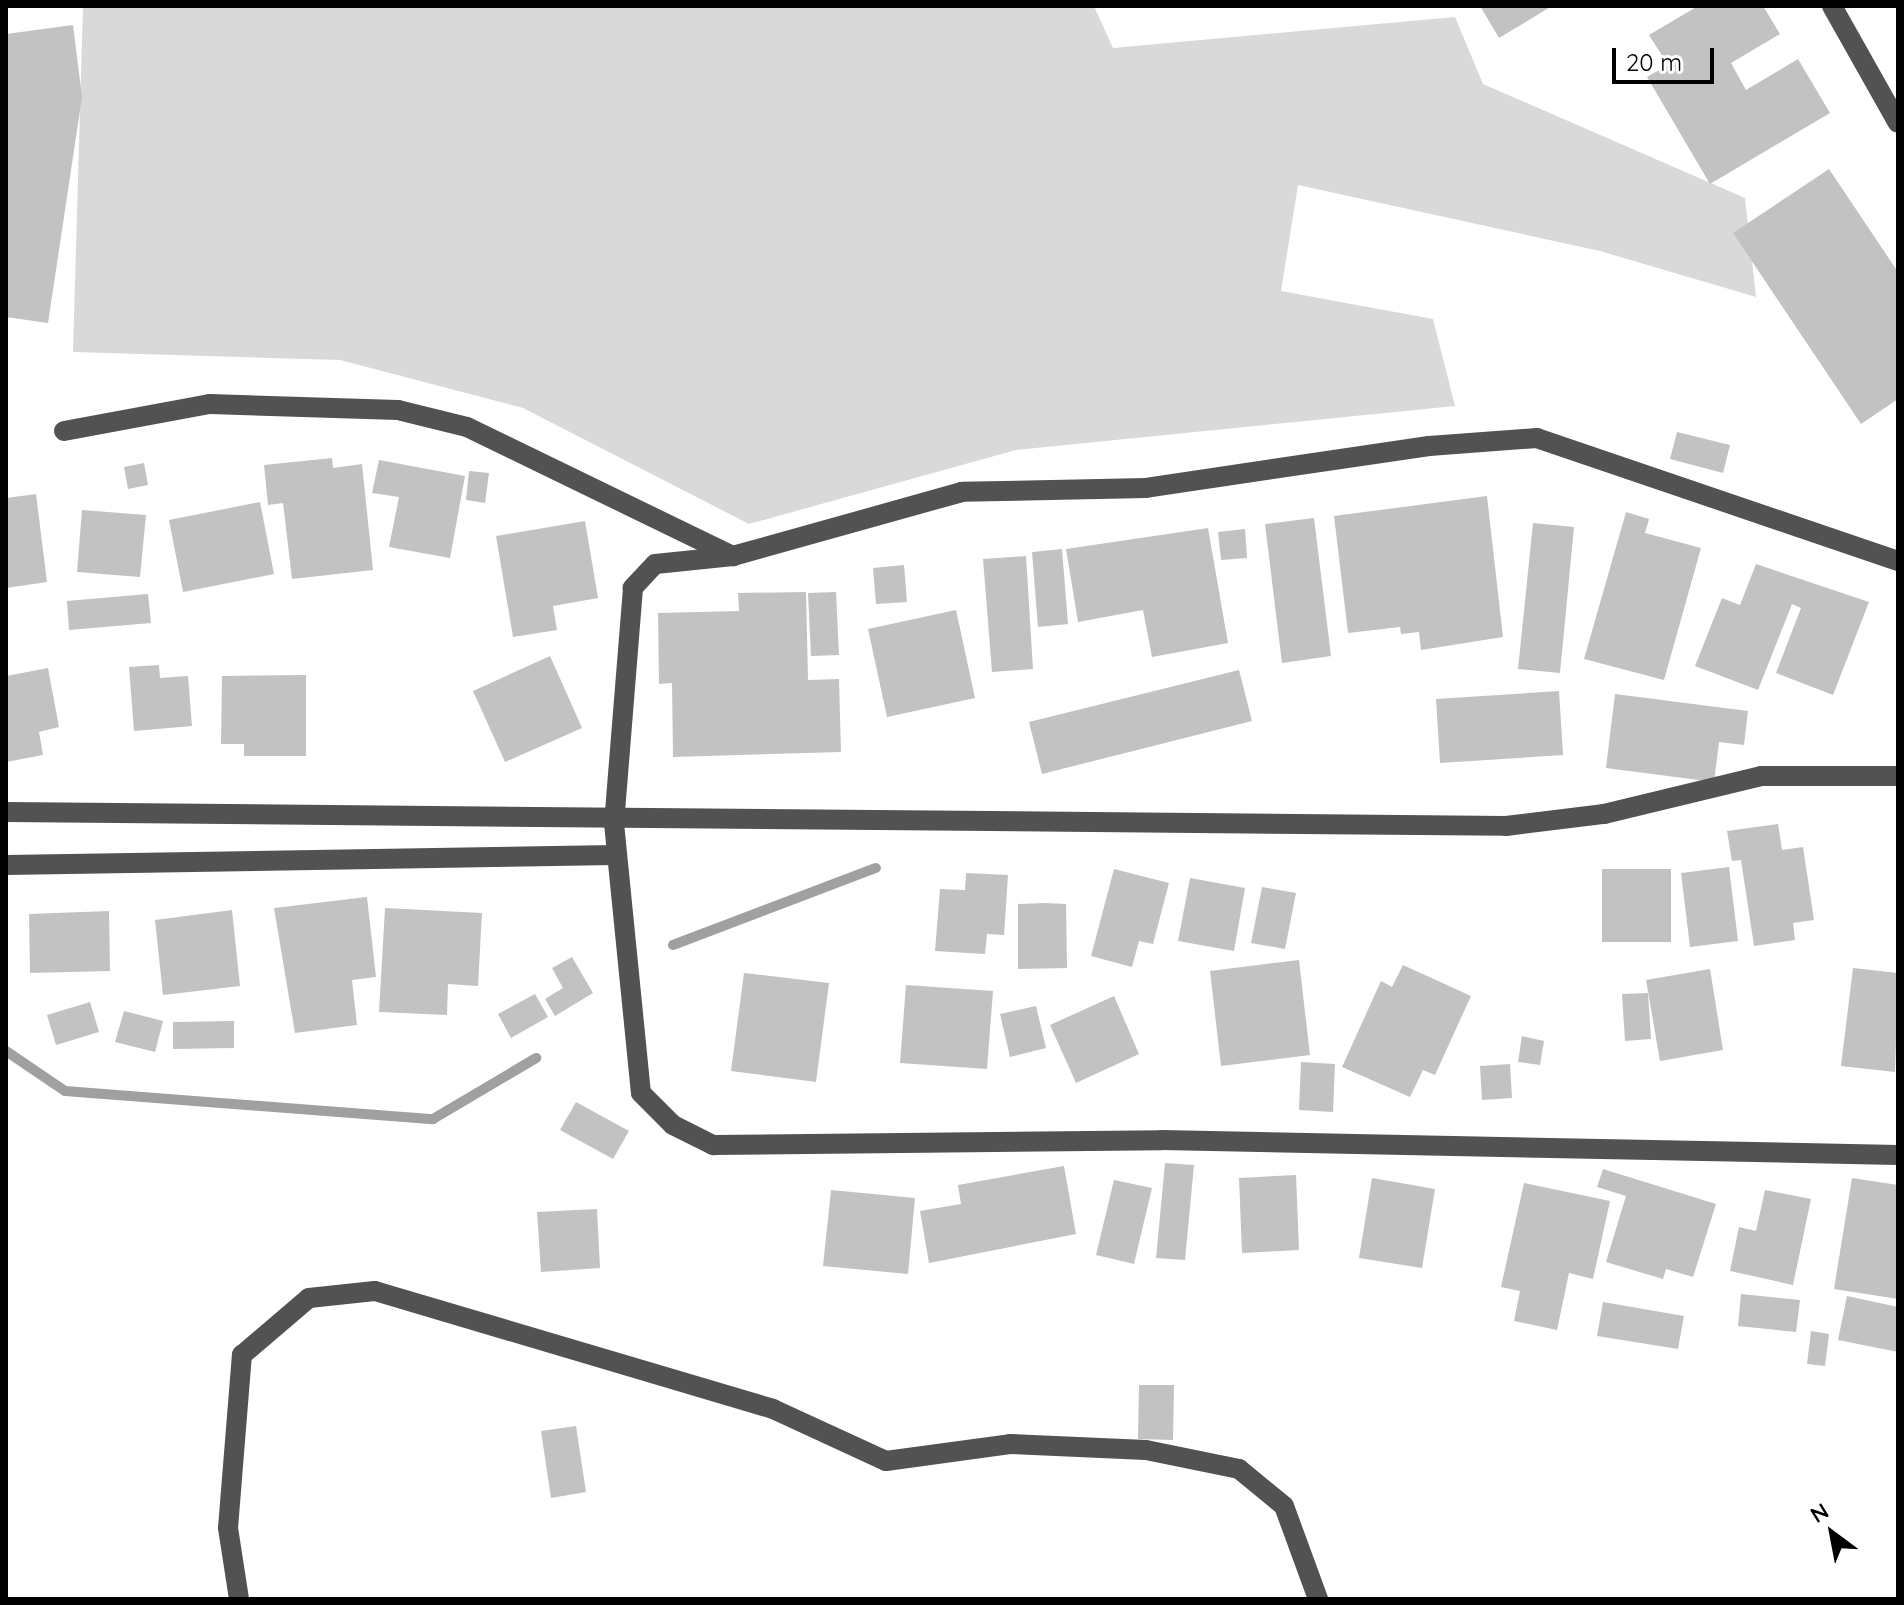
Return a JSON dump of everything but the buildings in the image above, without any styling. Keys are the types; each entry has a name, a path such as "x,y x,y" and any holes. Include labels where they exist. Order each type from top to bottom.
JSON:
{"street":[{"path":"1832,6 1891,93 1898,123"},
{"path":"64,431 210,404 398,410 467,427 733,556"},
{"path":"1898,561 1537,438 1429,446 1146,488 962,492 733,556 655,564 633,588 614,823 641,1093 673,1125 713,1145 1162,1140 1898,1155"},
{"path":"6,812 614,823 1286,820 1506,826 1604,814 1761,776 1898,776"},
{"path":"6,865 615,855"},
{"path":"239,1599 228,1528 242,1355 309,1298 375,1291 773,1409 886,1461 1010,1444 1146,1450 1239,1469 1284,1506 1318,1599"}],"shaded area":[{"path":"83,6 1094,6 1113,48 1455,17 1483,84 1745,198 1756,297 1600,251 1298,185 1281,291 1433,319 1455,406 1016,450 749,524 523,408 340,360 73,352"}],"waterway":[{"path":"673,945 876,868"},
{"path":"6,1051 65,1091 433,1119 536,1058"}]}
